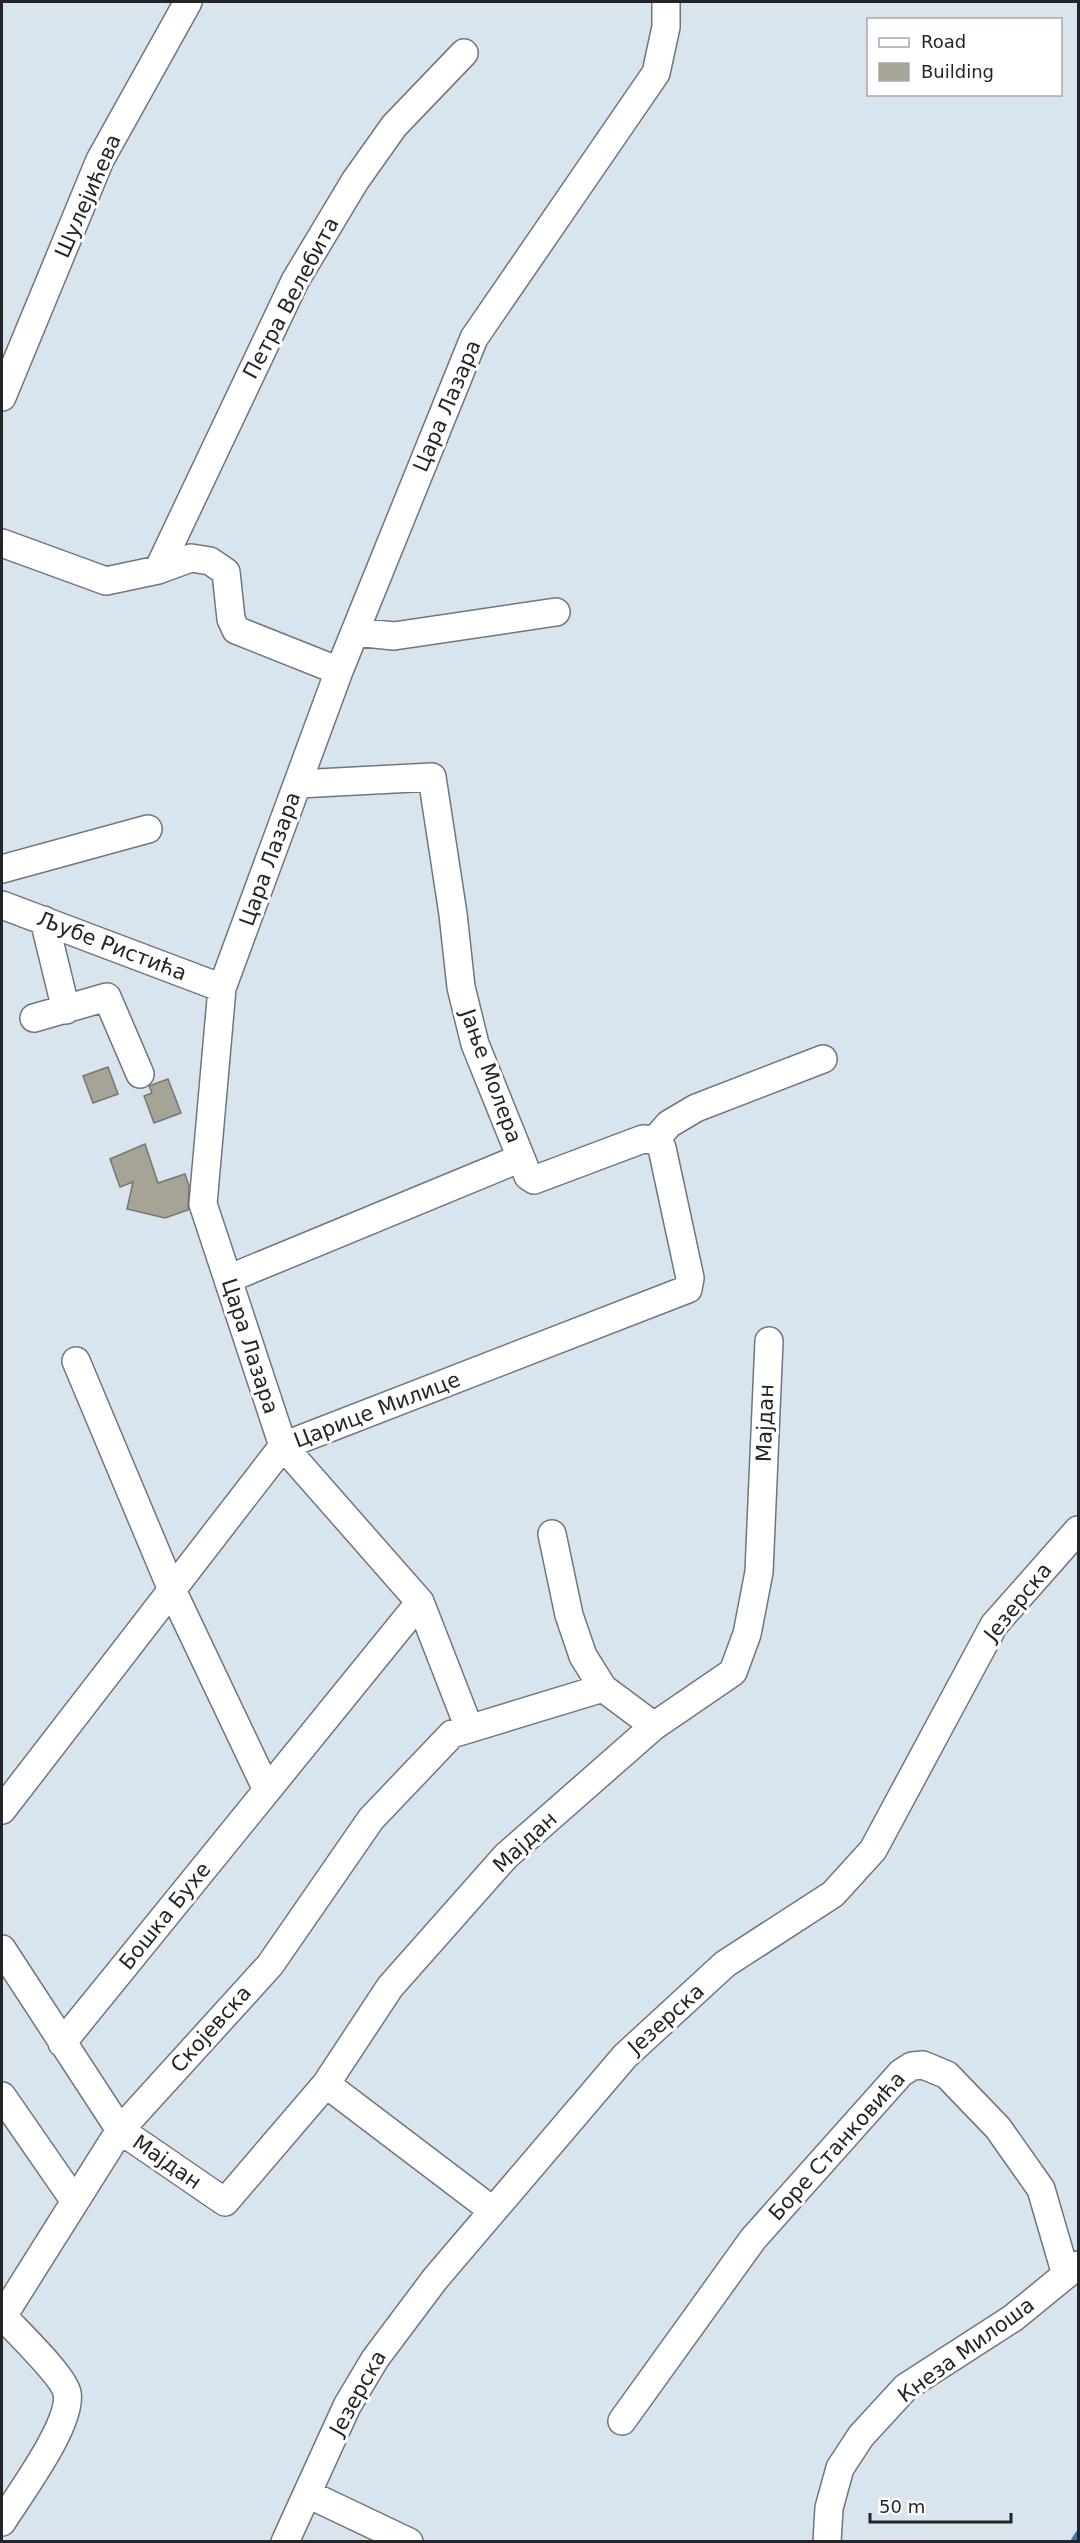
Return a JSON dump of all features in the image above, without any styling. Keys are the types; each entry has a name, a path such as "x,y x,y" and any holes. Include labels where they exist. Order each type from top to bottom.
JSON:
{"street":[{"name":"Шулејићева","path":"2,397 100,160 188,2"},
{"name":"Цара Лазара","path":"469,1728 420,1602 283,1446 203,1204 222,988 339,671 474,338 656,73 666,27 666,2"},
{"name":"Петра Велебита","path":"158,570 295,281 355,181 394,126 464,53"},
{"path":"2,543 106,581 158,570 191,558 210,561 226,572 231,619 236,630 339,671"},
{"path":"355,632 394,636 556,612"},
{"name":"Јање Молера","path":"228,1279 521,1158 475,1044 460,987 453,914 432,777 298,784"},
{"path":"2,869 148,829"},
{"name":"Љубе Ристића","path":"2,904 222,988"},
{"path":"44,920 66,1010"},
{"path":"34,1018 107,997 140,1074"},
{"path":"521,1158 528,1176 534,1180 643,1139 655,1140 669,1124 696,1108 823,1059"},
{"name":"Царице Милице","path":"2,1810 283,1446 688,1289 690,1278 662,1148 655,1140"},
{"name":"Мајдан","path":"120,2130 225,2202 326,2084 390,1987 506,1856 654,1726 733,1672 747,1634 759,1572 769,1344"},
{"path":"76,1361 172,1590 267,1790"},
{"name":"Језерска","path":"285,2541 347,2406 375,2359 435,2279 625,2056 725,1964 833,1894 873,1850 994,1625 1078,1530"},
{"path":"552,1534 570,1615 584,1656 603,1688 654,1726"},
{"name":"Бошка Бухе","path":"62,2043 420,1602"},
{"name":"Скојевска","path":"2,2522 61,2428 66,2409 67,2392 58,2377 2,2315 120,2130 270,1965 371,1819 452,1734 603,1688"},
{"path":"2,1949 120,2130"},
{"name":"Боре Станковића","path":"622,2421 753,2239 901,2073 912,2066 923,2066 947,2075 998,2128 1041,2189 1072,2270"},
{"path":"326,2084 492,2210"},
{"path":"2,2096 74,2200"},
{"name":"Кнеза Милоша","path":"826,2541 829,2508 840,2468 861,2436 906,2387 1013,2318 1072,2270"},
{"path":"308,2494 409,2541"}],"building":[{"path":"108,1067 118,1094 93,1103 83,1076"},
{"path":"168,1079 181,1113 154,1123 144,1096 152,1093 149,1086"},
{"path":"145,1144 158,1183 185,1174 189,1186 188,1210 165,1218 127,1209 133,1182 120,1187 110,1159"}],"waterway":[{"path":"1073,2542 1078,2534"}]}
